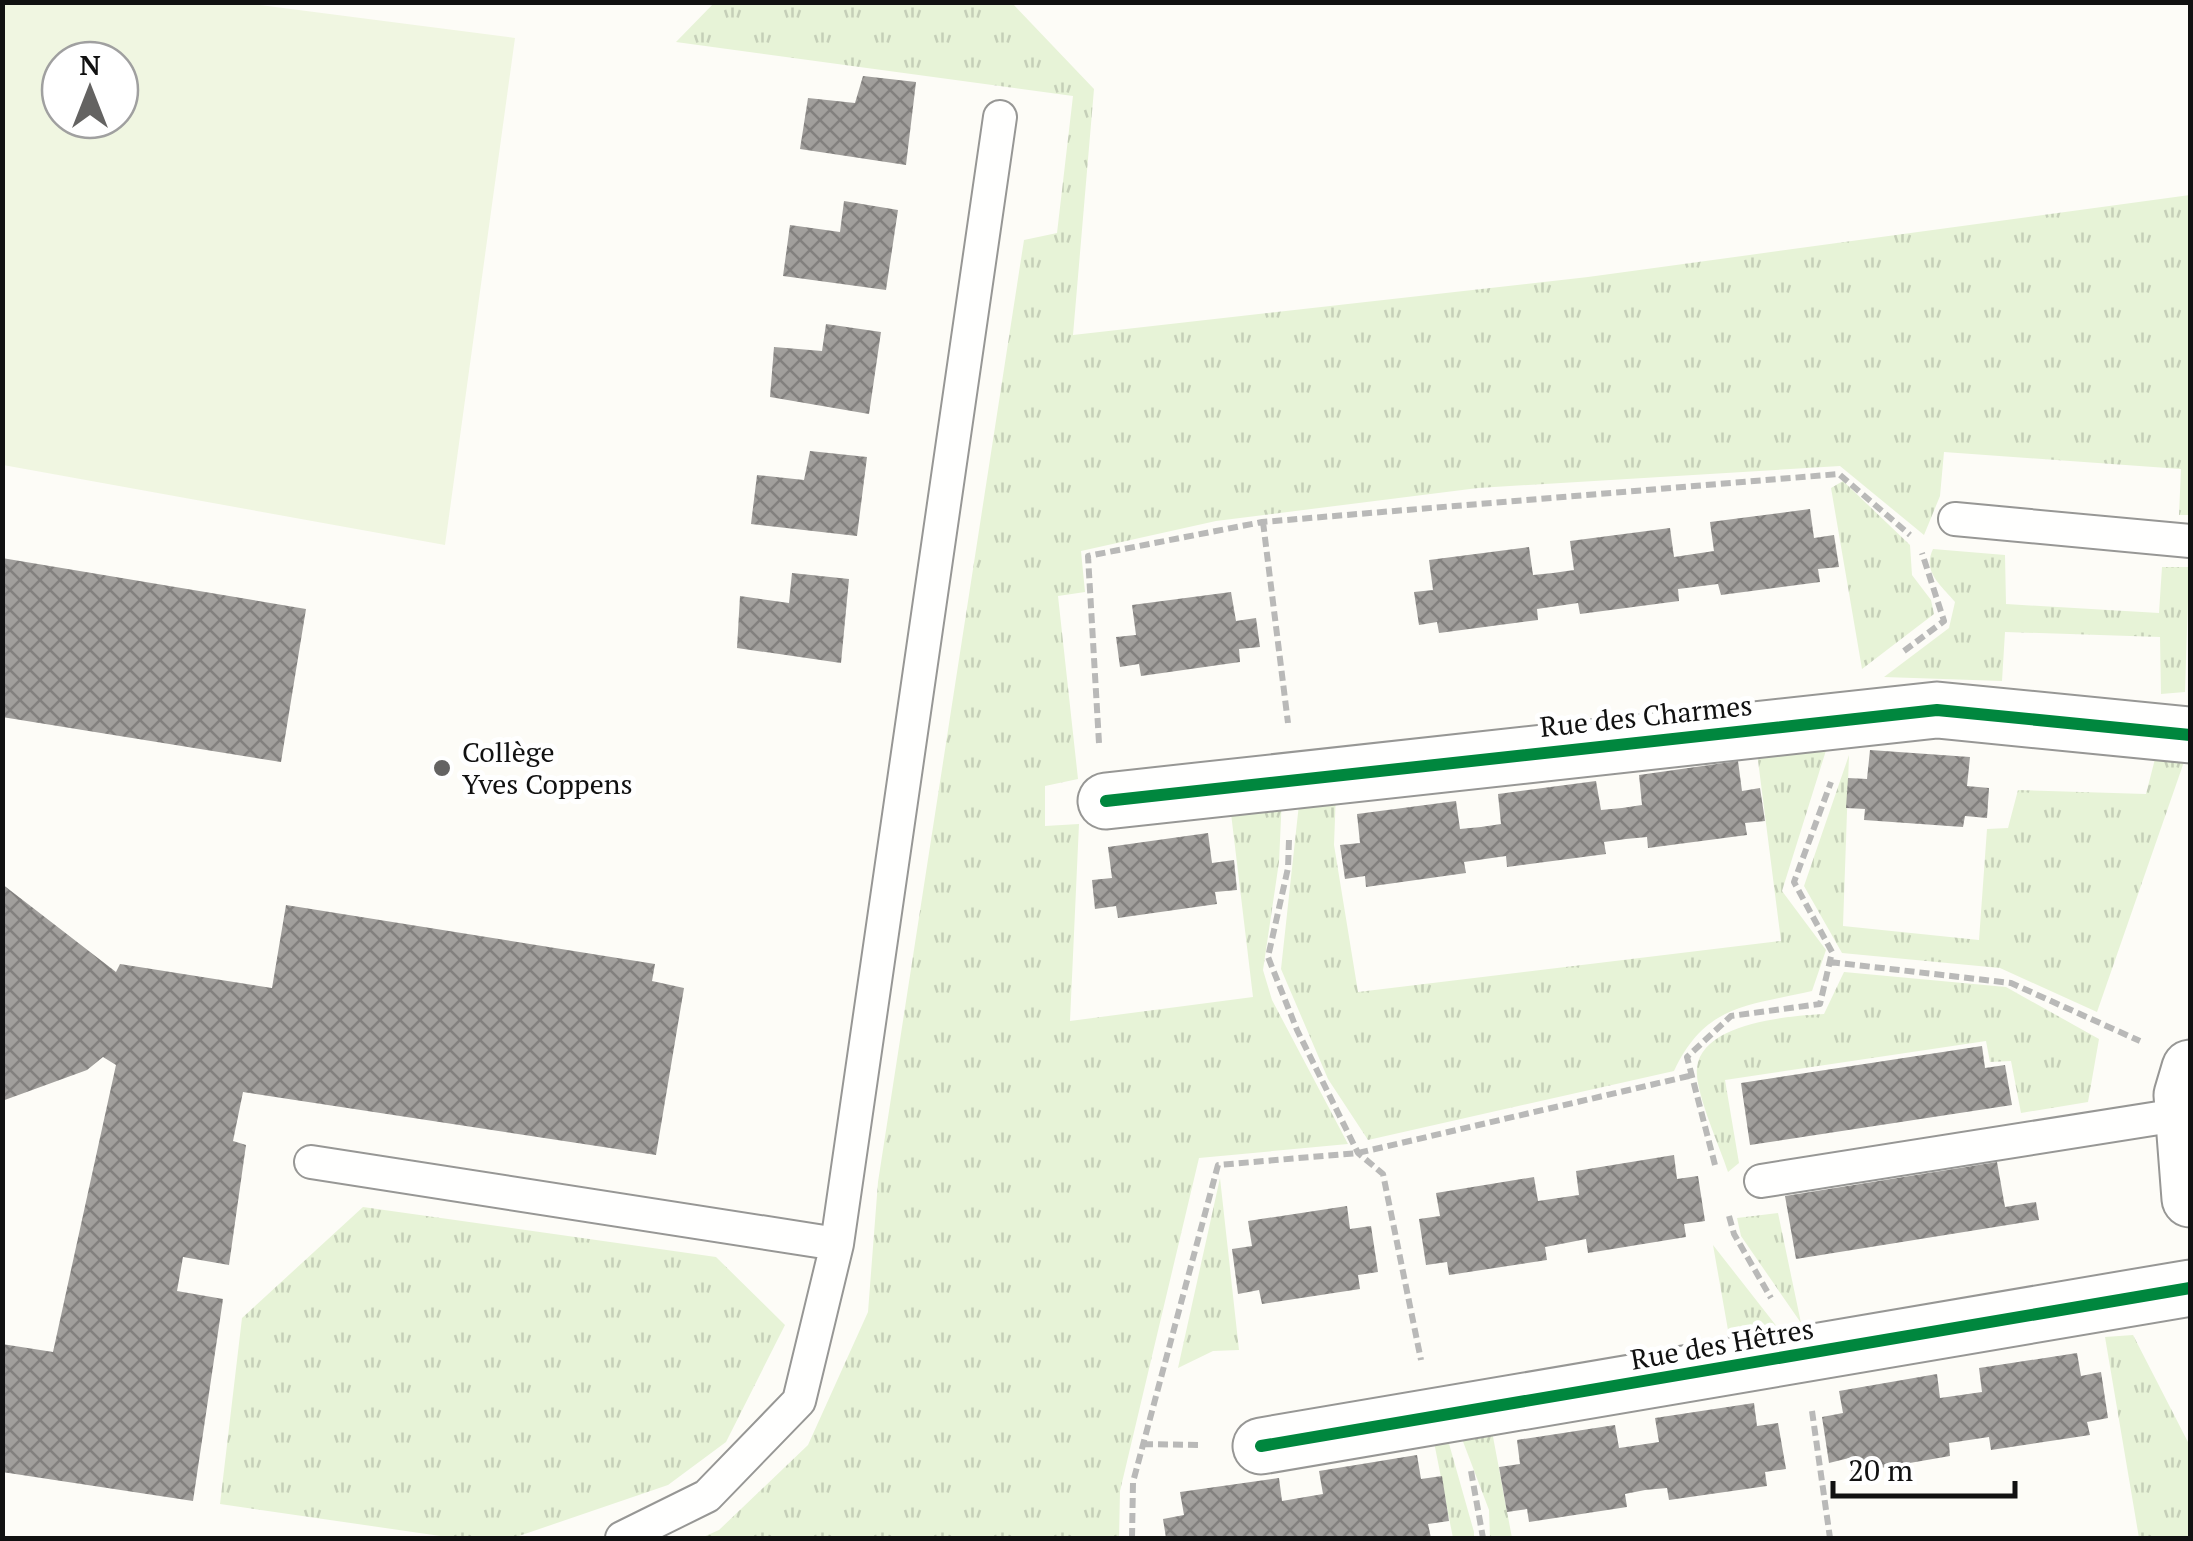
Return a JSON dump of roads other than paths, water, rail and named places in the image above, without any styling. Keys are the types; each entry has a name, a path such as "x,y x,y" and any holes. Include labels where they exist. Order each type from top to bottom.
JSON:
{"street":[{"name":"Rue des Charmes","path":"1106,800 1937,710 2190,736"},
{"path":"2176,1076 2190,1199"},
{"name":"Rue des Hêtres","path":"1261,1446 2190,1288"}],"lane":[{"path":"622,1538 707,1496 799,1401 837,1244 1000,117"},
{"path":"1955,519 2190,541"},
{"path":"1761,1181 2176,1076"},
{"path":"311,1162 837,1244"}],"place":[{"name":"Collège Yves Coppens","path":"442,768"}]}
